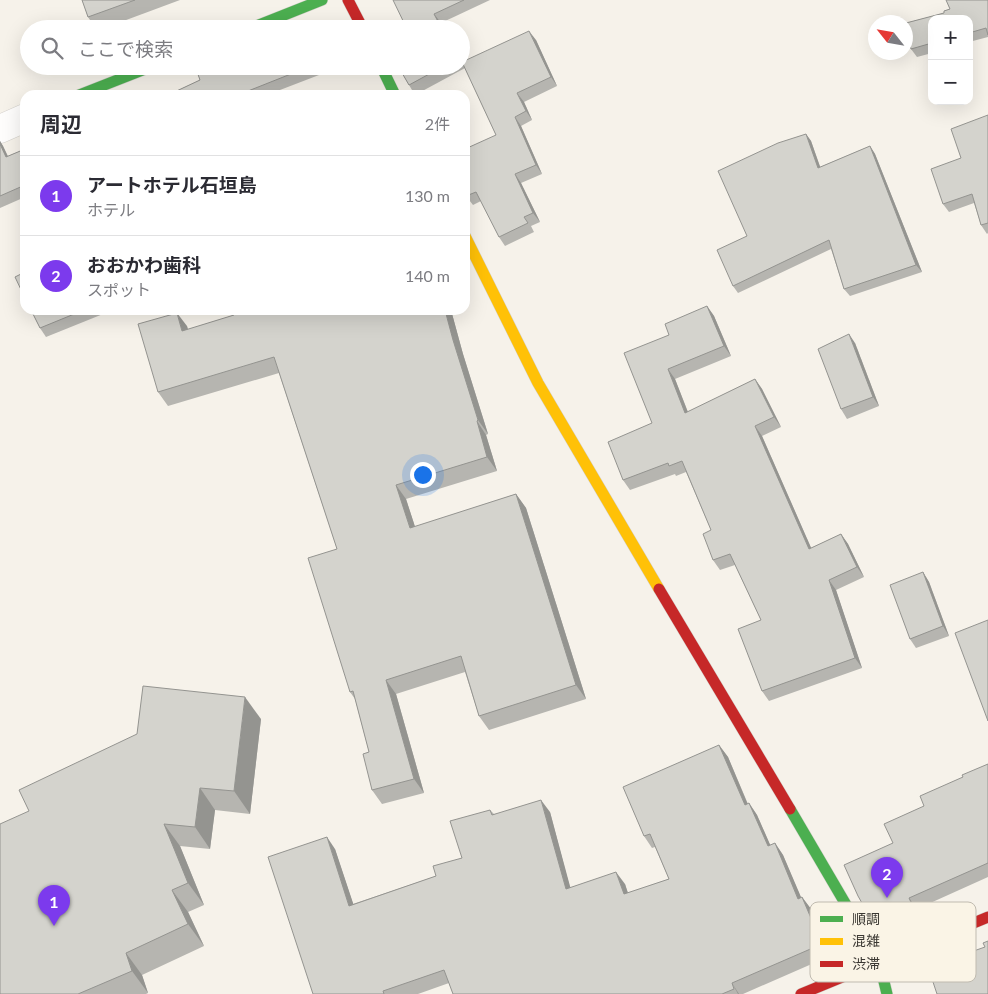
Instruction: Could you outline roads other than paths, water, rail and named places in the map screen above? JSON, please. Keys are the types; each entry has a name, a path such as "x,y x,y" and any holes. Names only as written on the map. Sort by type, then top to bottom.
{"street":[{"path":"272,20 322,0"},
{"path":"348,0 358,20"},
{"path":"92,90 130,75"},
{"path":"385,75 393,90"},
{"path":"0,129 20,120"},
{"path":"470,246 538,383 844,902"},
{"path":"976,922 988,917"},
{"path":"801,994 829,982"}],"place":[{"name":"おおかわ歯科","path":"887,898"},
{"name":"アートホテル石垣島","path":"54,926"}]}
